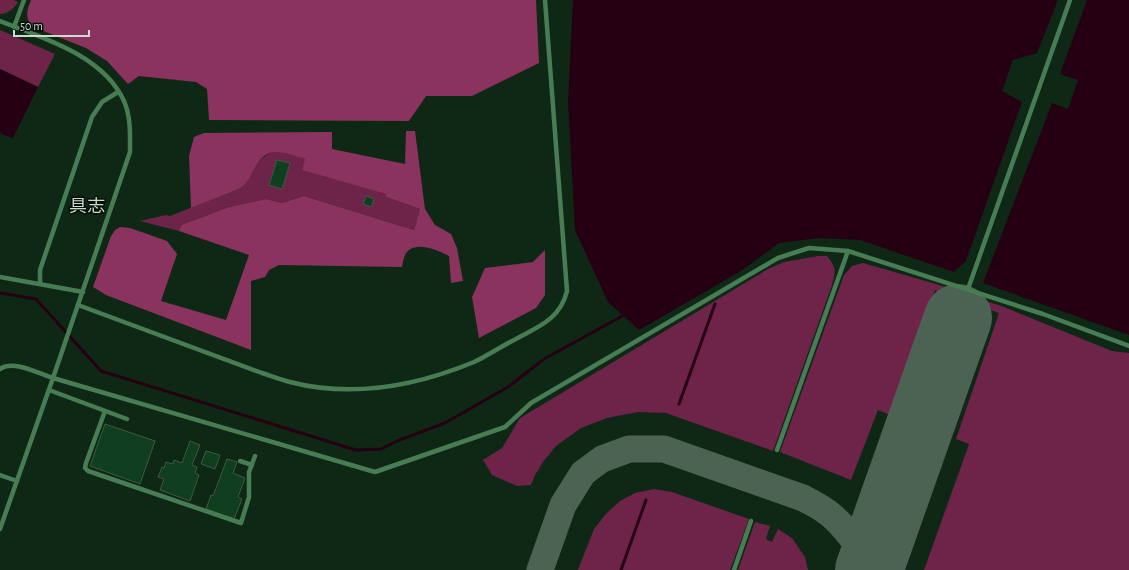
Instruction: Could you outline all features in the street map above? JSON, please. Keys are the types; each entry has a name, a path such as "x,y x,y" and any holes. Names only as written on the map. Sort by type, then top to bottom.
{"lane":[{"path":"14,27 24,0"},
{"path":"78,305 291,383 324,388 356,390 389,387 435,377 475,361 547,322 557,312 564,301 566,291 545,0"},
{"path":"968,289 1070,0"},
{"path":"0,21 76,52 100,68 124,101 130,125 130,152 83,292 0,529"},
{"path":"40,283 40,270 92,117 102,102 118,92"},
{"path":"0,369 14,365 53,378 375,472 505,427 531,403 778,258 810,248 848,251 1043,314 1129,346"},
{"path":"777,450 848,251"},
{"path":"0,277 40,283 83,292"},
{"path":"49,390 127,419"},
{"path":"105,411 86,463 85,468 88,472 241,523 249,497 249,472 255,456"},
{"path":"240,461 252,465"},
{"path":"0,475 17,481"},
{"path":"734,570 751,521"}],"shaded area":[{"path":"0,0 14,0 18,2 6,13 0,14"},
{"path":"31,0 536,0 539,63 472,96 426,96 409,121 209,120 207,89 196,82 139,76 128,84 107,61 86,48 31,26 27,13"},
{"path":"573,0 1058,0 1037,53 1013,60 1002,91 1022,102 966,261 954,272 860,240 819,238 779,243 741,271 639,330 608,302 575,230 568,101"},
{"path":"1087,0 1129,0 1129,335 983,283 1052,103 1068,109 1078,80 1060,74"},
{"path":"0,30 55,54 38,87 0,69"},
{"path":"0,69 38,87 13,138 1,134 0,131"},
{"path":"406,131 415,131 425,209 435,225 451,234 457,248 463,281 451,283 449,256 424,247 409,250 403,260 402,267 279,265 269,270 265,277 251,281 251,350 106,295 93,287 111,236 115,230 120,227 130,228 167,241 177,254 161,301 226,320 249,255 179,231 181,225 229,207 266,199 282,203 304,196 414,230 420,209 386,197 386,194 302,170 305,159 290,154 276,152 264,156 259,161 248,180 239,189 191,208 189,156 194,137 204,133 332,132 332,149 405,164"},
{"path":"273,151 306,159 303,170 387,194 386,197 420,209 414,230 304,196 282,203 266,199 229,207 181,225 179,231 140,221 166,215 170,216 239,189 244,185 258,161"},
{"path":"545,250 545,295 536,308 479,338 472,297 485,268 533,262"},
{"path":"818,256 827,256 834,268 834,279 773,451 666,413 638,412 607,418 581,428 556,446 543,462 531,485 517,486 492,475 483,460 502,448 520,418 768,269 784,262"},
{"path":"863,263 936,284 1004,307 1112,351 1129,353 1129,570 924,570 969,444 956,439 999,313 935,290 890,415 878,410 851,480 780,452 844,275 852,266"},
{"path":"654,489 672,492 749,519 730,570 578,570 594,529 606,514 620,501 635,493"},
{"path":"755,522 770,526 766,539 772,542 778,529 792,538 805,557 808,570 738,570"}],"building":[{"path":"277,160 290,163 282,189 269,185"},
{"path":"366,196 374,199 371,207 363,204"},
{"path":"105,424 155,441 140,484 90,466"},
{"path":"190,441 200,445 192,465 197,467 195,473 199,475 190,501 160,490 164,479 158,477 166,462 173,464 174,460 182,463"},
{"path":"206,451 220,455 215,469 201,464"},
{"path":"227,459 237,462 233,473 245,478 238,497 242,499 234,519 206,509 211,495 213,496"}],"waterway":[{"path":"0,293 36,299 101,371 356,450 381,449 397,441 445,423 508,387 544,359 626,314"},
{"path":"679,404 715,304"},
{"path":"621,570 646,500"}],"taxiway":[{"path":"540,570 563,505 583,473 602,459 629,449 664,449 803,498 822,508 838,521 871,564"}],"runway":[{"path":"869,570 958,318"}],"district":[{"name":"具志","path":"87,206"}]}
